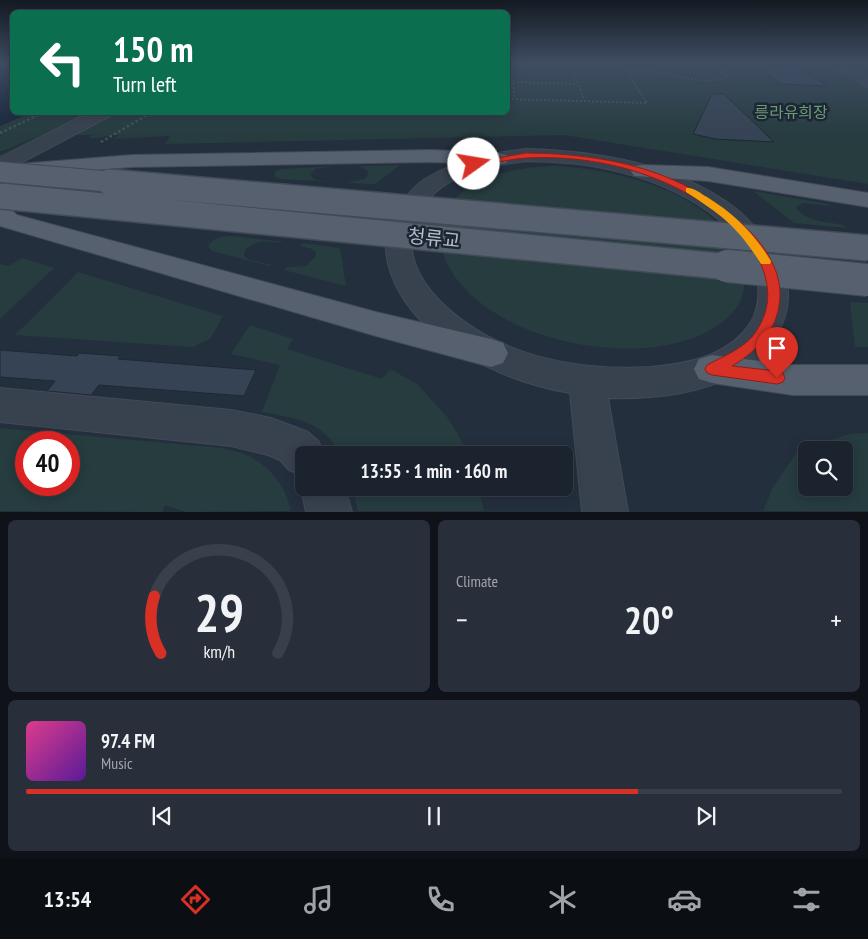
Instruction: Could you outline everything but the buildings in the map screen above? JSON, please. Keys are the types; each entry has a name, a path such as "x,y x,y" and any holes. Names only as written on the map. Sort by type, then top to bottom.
{"main road":[{"path":"0,172 132,160 431,156 499,158"},
{"path":"642,170 708,174 868,200"},
{"name":"청류교","path":"0,172 868,248"},
{"name":"청류교","path":"0,196 868,280"},
{"path":"0,213 8,220 366,321 491,353"},
{"path":"712,369 794,380 868,380"}],"street":[{"path":"0,166 98,115"},
{"path":"526,155 568,156 612,162 642,170 682,187 720,209 750,237 762,253 770,270 774,288 774,306 768,324 756,341 738,355 712,369 681,378 645,383 588,381 546,373 491,353 454,330 426,306 416,294 402,269 398,235 404,215 424,190 457,170 499,158 526,155"},
{"path":"588,381 605,512"},
{"path":"0,405 231,428 271,436 295,447"},
{"path":"326,496 329,512"}],"path":[{"path":"514,87 515,99"},
{"path":"578,87 584,101"},
{"path":"510,99 647,103 636,87"},
{"path":"0,133 38,115"},
{"path":"95,146 147,115"}],"green space":[{"name":"릉라유희장","path":"510,87 868,87 868,184 564,135 165,144 170,136 114,139 119,135 88,138 92,135 49,135 0,159 0,155 39,136 0,152 0,137 2,136 0,135 0,126 25,115 510,115"},
{"path":"400,165 375,184 347,183 364,179 368,176 367,170 358,166"},
{"path":"336,166 315,169 310,175 315,180 331,182 275,177 275,172 281,169"},
{"path":"552,166 606,172 665,190 692,203 715,221 733,242 743,267 744,279 744,290 738,306 725,320 694,338 646,348 623,349 577,344 553,338 531,331 489,309 471,295 457,279 447,263 441,247 440,230 444,215 453,201 467,189 487,178 519,169"},
{"path":"753,191 828,204 830,206 804,203 796,207 805,216 844,225 847,228 794,223"},
{"path":"232,236 286,242 260,242 245,250 244,255 247,259 272,265 270,266 212,251 208,246 218,238"},
{"path":"302,243 340,248 346,286 284,270 286,267 306,266 315,257 316,252 300,246"},
{"path":"22,258 54,268 0,319 0,264 8,266"},
{"path":"78,272 223,316 210,339 193,347 15,335"},
{"path":"850,302 868,303 868,347 855,347"},
{"path":"250,325 293,339 287,349 382,379 390,369 417,384 448,418 465,446 335,446 326,435 307,423 286,416 262,412 280,365 231,354"},
{"path":"0,428 33,431 15,431 15,496 80,496 80,435 222,448 248,455 272,473 286,495 291,511 186,512 165,505 162,512 0,511"},
{"path":"868,433 868,511 763,511 773,487 798,452 798,496 853,496 853,441 829,441 849,434"},
{"path":"354,496 481,496 484,511 358,511"}],"water":[{"path":"0,87 10,87 10,115 25,115 0,126"}],"slow traffic":[{"path":"689,190 720,209 736,222 750,237 766,261"}],"route":[{"path":"474,164 499,158 526,155 568,156 612,162 642,170 662,178 702,197 720,209 736,222 762,253 770,270 774,288 774,306 768,324 756,341 738,355 712,369 777,378"}]}
